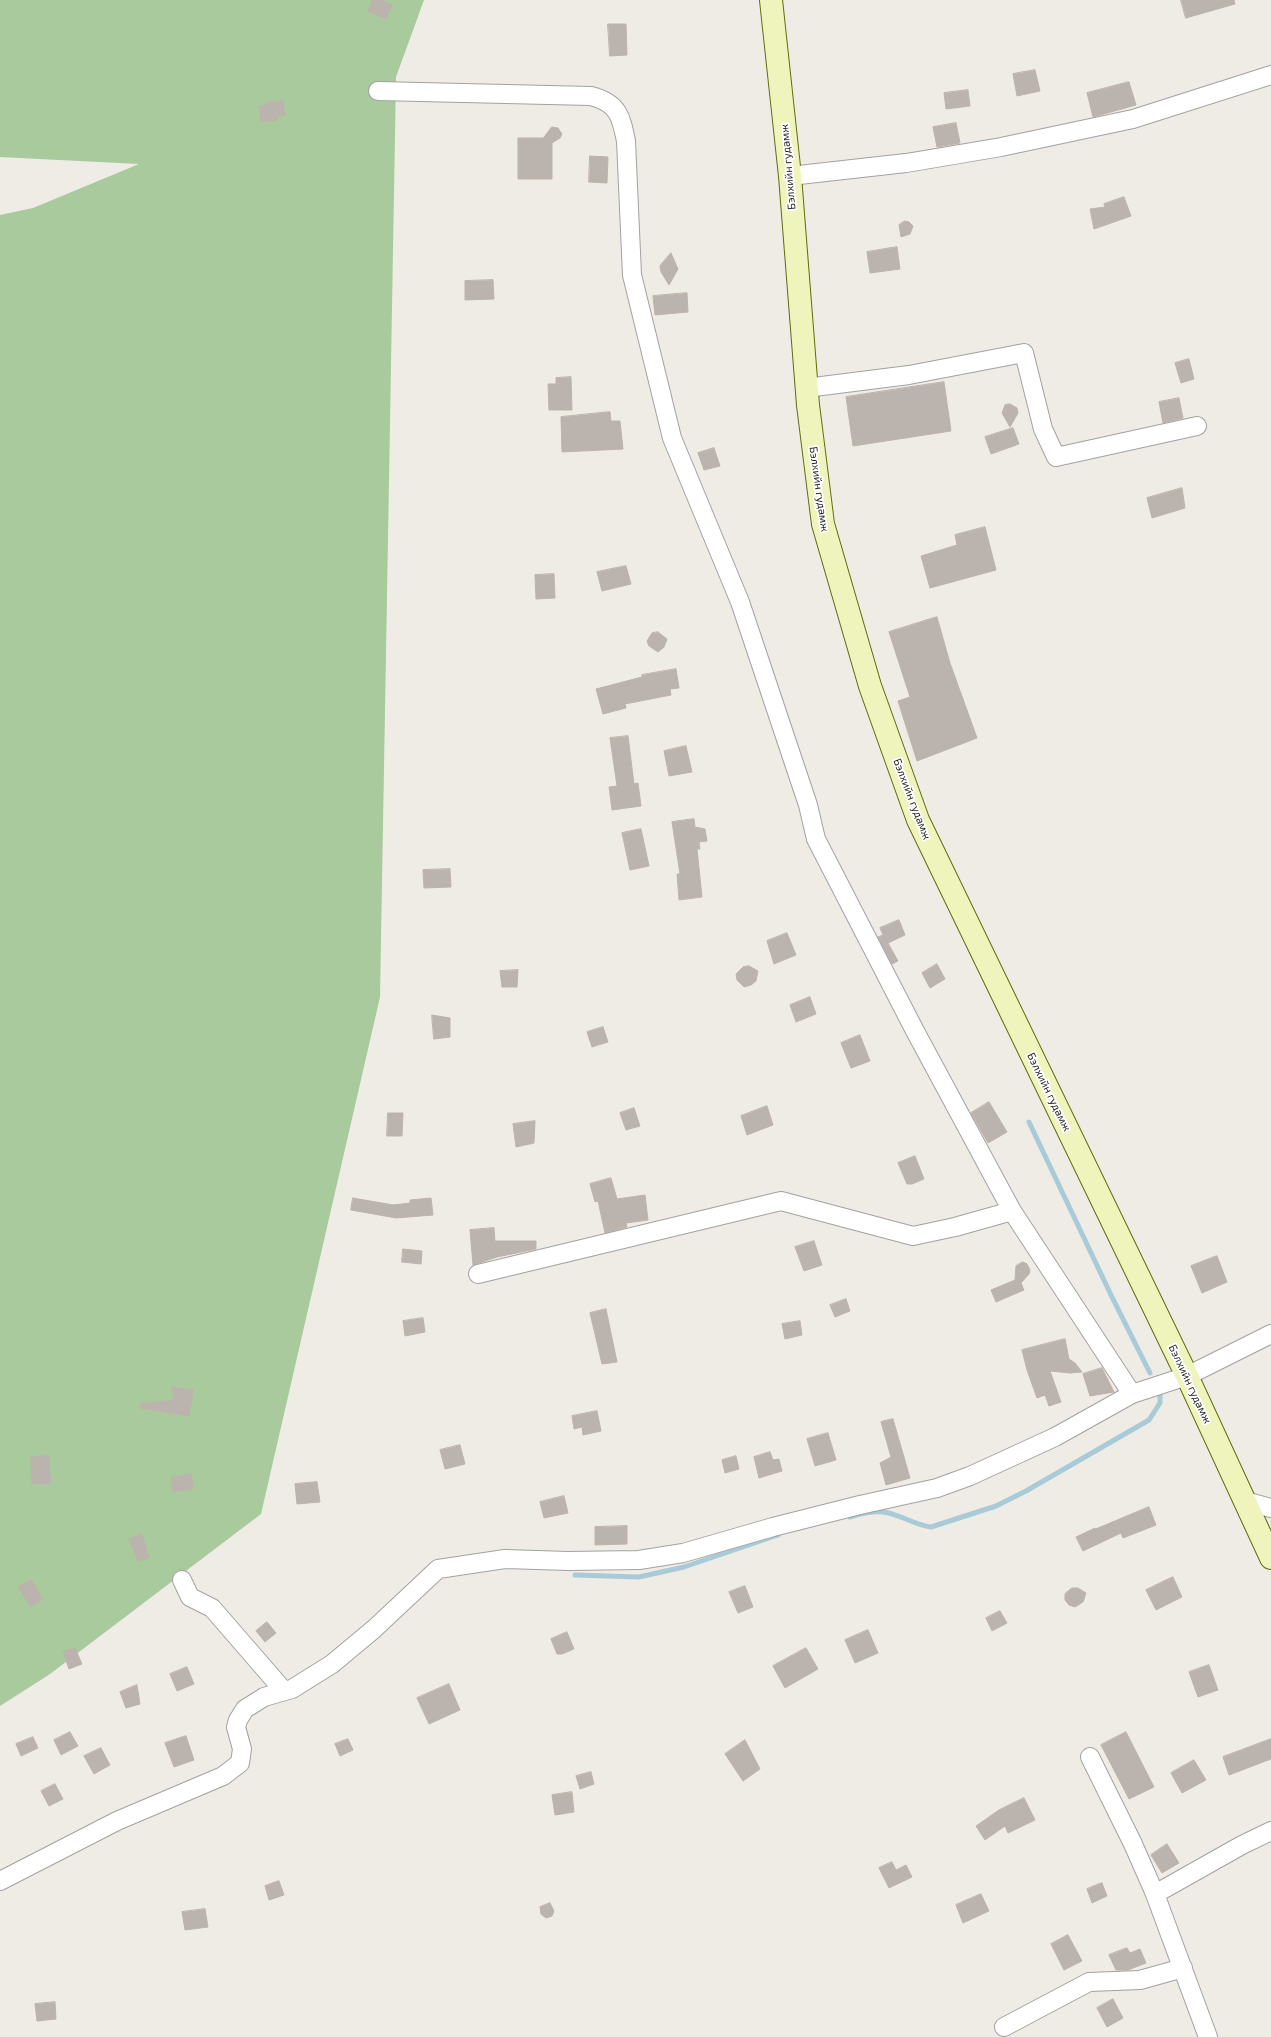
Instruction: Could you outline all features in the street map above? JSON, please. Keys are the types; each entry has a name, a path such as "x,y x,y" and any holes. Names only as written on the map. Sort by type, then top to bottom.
{"main road":[{"name":"Бэлхийн гудамж","path":"771,0 790,176 806,388 823,524 870,686 918,820 1187,1376 1271,1558"}],"street":[{"path":"790,176 906,163 1001,147 1133,119 1271,75"},
{"path":"378,91 591,96 605,100 614,107 622,119 626,141 632,275 672,438 740,602 821,851 1012,1211 1132,1394"},
{"path":"806,388 909,375 1024,353 1043,428 1056,457 1197,426"},
{"path":"478,1274 781,1202 913,1236 955,1227 1012,1211"},
{"path":"0,1881 117,1821 223,1776 240,1763 242,1749 236,1727 238,1720 245,1710 264,1697 292,1689 332,1664 374,1629 438,1569 505,1559 568,1561 639,1560 683,1553 780,1525 937,1488 970,1476 1056,1437 1132,1394 1187,1376 1271,1334"},
{"path":"1245,1501 1271,1508"},
{"path":"182,1580 190,1597 212,1608 284,1691"},
{"path":"1090,1757 1133,1844 1155,1894 1208,2037"},
{"path":"1155,1894 1242,1845 1271,1831"},
{"path":"1004,2027 1089,1982 1140,1980 1183,1968"}],"green space":[{"path":"0,0 424,0 396,77 380,997 261,1514 50,1674 0,1706 0,215 33,208 139,164 0,157"}],"building":[{"path":"373,0 381,0 392,5 386,19 368,11"},
{"path":"1181,0 1234,0 1235,4 1186,18"},
{"path":"608,24 626,24 627,55 610,56"},
{"path":"1035,70 1040,91 1017,96 1013,74"},
{"path":"1129,82 1136,105 1093,117 1087,93"},
{"path":"968,90 970,106 946,109 944,93"},
{"path":"283,101 285,116 277,116 278,120 261,122 259,106 266,105 266,103"},
{"path":"956,123 960,143 937,147 933,127"},
{"path":"552,127 558,128 562,134 560,138 552,143 552,179 518,179 518,138 543,138"},
{"path":"590,156 608,157 607,183 589,182"},
{"path":"1124,197 1131,216 1094,229 1090,209 1105,207 1104,204"},
{"path":"905,221 909,222 913,226 910,234 901,237 899,225"},
{"path":"897,247 900,269 870,273 867,252"},
{"path":"671,253 678,269 669,285 661,272 660,266"},
{"path":"493,280 494,299 465,300 465,281"},
{"path":"687,293 688,312 655,315 653,296"},
{"path":"1189,359 1194,379 1181,383 1175,363"},
{"path":"571,377 572,410 549,410 548,384 556,384 556,378"},
{"path":"944,382 951,431 853,446 846,397"},
{"path":"1179,398 1183,418 1163,423 1159,402"},
{"path":"1010,404 1017,408 1018,413 1010,427 1002,413 1005,405"},
{"path":"610,412 611,421 620,421 623,449 562,452 561,417"},
{"path":"1013,428 1019,444 991,454 985,437"},
{"path":"714,448 720,466 704,470 698,453"},
{"path":"1182,488 1185,508 1152,518 1147,498"},
{"path":"985,527 996,570 930,588 921,556 957,545 955,535"},
{"path":"626,566 631,584 602,591 597,572"},
{"path":"554,574 555,598 536,599 535,575"},
{"path":"937,617 950,663 977,738 917,761 898,701 910,697 889,632"},
{"path":"658,632 667,639 664,647 658,652 649,646 647,641 652,633"},
{"path":"676,669 679,688 670,689 671,695 625,704 626,708 603,714 596,689 642,677 642,675"},
{"path":"628,736 634,784 638,783 641,806 612,810 609,787 617,786 610,738"},
{"path":"686,746 692,772 669,776 664,751"},
{"path":"694,819 695,827 705,829 707,841 699,842 700,849 697,849 702,897 679,900 677,874 680,874 672,822"},
{"path":"641,829 649,866 630,870 622,833"},
{"path":"450,869 451,887 424,888 423,870"},
{"path":"899,920 905,935 888,943 898,961 892,964 878,937 883,935 880,928"},
{"path":"787,933 796,955 774,964 767,941"},
{"path":"937,964 945,979 930,988 922,973"},
{"path":"749,966 758,971 756,981 751,985 744,987 737,980 736,974 743,967"},
{"path":"518,970 517,987 502,987 500,971"},
{"path":"810,997 816,1014 796,1022 790,1005"},
{"path":"432,1015 450,1018 450,1037 434,1039"},
{"path":"603,1027 608,1042 592,1047 587,1032"},
{"path":"860,1035 870,1061 851,1068 841,1043"},
{"path":"989,1102 1007,1132 988,1143 971,1113"},
{"path":"767,1106 773,1125 747,1135 741,1116"},
{"path":"634,1108 640,1126 626,1130 620,1113"},
{"path":"388,1113 403,1113 402,1136 387,1136"},
{"path":"535,1121 534,1143 516,1147 513,1124"},
{"path":"915,1156 924,1179 912,1184 907,1184 898,1163"},
{"path":"611,1178 617,1199 645,1195 648,1220 626,1223 627,1227 605,1233 598,1201 595,1202 590,1184"},
{"path":"353,1198 393,1205 410,1203 410,1200 431,1198 433,1215 396,1218 351,1210"},
{"path":"494,1228 495,1241 536,1241 536,1249 497,1257 473,1265 470,1230"},
{"path":"814,1241 822,1265 804,1271 795,1247"},
{"path":"403,1249 422,1251 421,1264 402,1262"},
{"path":"1217,1256 1227,1282 1202,1293 1191,1266"},
{"path":"1023,1262 1027,1264 1030,1270 1029,1274 1021,1283 1024,1290 996,1302 991,1290 1015,1280 1016,1266"},
{"path":"846,1299 850,1311 835,1317 830,1305"},
{"path":"606,1309 617,1362 602,1364 590,1313"},
{"path":"423,1318 425,1332 405,1336 403,1321"},
{"path":"800,1321 802,1335 785,1339 782,1324"},
{"path":"1065,1339 1069,1359 1075,1363 1082,1372 1070,1373 1050,1371 1061,1402 1049,1406 1045,1395 1037,1398 1022,1350"},
{"path":"1102,1368 1114,1392 1090,1396 1083,1374"},
{"path":"172,1387 193,1390 189,1416 140,1408 140,1404 174,1400"},
{"path":"597,1411 601,1431 583,1435 582,1427 574,1429 572,1416"},
{"path":"893,1419 910,1478 886,1485 880,1463 891,1457 881,1422"},
{"path":"828,1433 836,1460 815,1466 807,1439"},
{"path":"460,1445 465,1464 445,1469 440,1450"},
{"path":"770,1452 773,1460 779,1459 782,1471 759,1478 754,1457"},
{"path":"48,1456 51,1484 32,1484 31,1457"},
{"path":"736,1456 739,1469 725,1473 722,1460"},
{"path":"191,1474 193,1489 173,1492 171,1478"},
{"path":"317,1482 320,1502 297,1504 295,1484"},
{"path":"564,1496 568,1513 544,1518 540,1502"},
{"path":"1149,1507 1156,1525 1123,1538 1121,1533 1083,1551 1076,1537"},
{"path":"627,1526 627,1544 595,1545 595,1527"},
{"path":"142,1534 149,1558 138,1561 129,1539"},
{"path":"1173,1577 1182,1597 1156,1610 1146,1590"},
{"path":"31,1580 43,1599 31,1607 18,1587"},
{"path":"745,1586 753,1607 738,1613 729,1592"},
{"path":"1072,1588 1078,1588 1086,1593 1083,1602 1075,1607 1069,1605 1065,1600 1065,1594"},
{"path":"1000,1611 1007,1623 992,1631 986,1618"},
{"path":"267,1622 276,1633 265,1642 256,1631"},
{"path":"868,1630 878,1653 855,1663 845,1640"},
{"path":"567,1632 574,1649 562,1654 557,1654 551,1639"},
{"path":"75,1648 82,1664 69,1669 63,1652"},
{"path":"806,1648 818,1669 785,1688 773,1666"},
{"path":"1209,1665 1218,1690 1198,1697 1189,1672"},
{"path":"187,1667 194,1684 177,1691 170,1674"},
{"path":"449,1684 460,1710 429,1724 417,1698"},
{"path":"137,1685 140,1704 126,1708 120,1692"},
{"path":"70,1732 78,1746 61,1755 54,1740"},
{"path":"1126,1732 1154,1787 1129,1799 1101,1745"},
{"path":"186,1736 194,1760 174,1767 165,1743"},
{"path":"33,1737 38,1748 21,1756 16,1744"},
{"path":"348,1739 353,1750 340,1756 335,1744"},
{"path":"1271,1739 1271,1759 1229,1775 1223,1757"},
{"path":"745,1740 760,1769 743,1781 725,1754"},
{"path":"101,1748 110,1765 94,1774 84,1756"},
{"path":"1194,1760 1206,1780 1182,1793 1171,1773"},
{"path":"591,1772 594,1784 580,1789 576,1776"},
{"path":"55,1784 63,1799 49,1806 41,1791"},
{"path":"572,1792 574,1812 555,1815 552,1795"},
{"path":"1024,1798 1035,1820 1008,1833 1005,1826 985,1840 976,1826 999,1810"},
{"path":"1167,1844 1179,1863 1162,1873 1151,1855"},
{"path":"892,1862 896,1870 906,1865 912,1877 889,1888 879,1868"},
{"path":"279,1881 284,1895 269,1900 265,1886"},
{"path":"1102,1883 1107,1896 1092,1903 1087,1889"},
{"path":"981,1894 989,1911 963,1923 956,1905"},
{"path":"550,1903 554,1911 552,1916 546,1918 541,1914 540,1907"},
{"path":"205,1909 208,1927 185,1930 182,1912"},
{"path":"1068,1935 1082,1961 1064,1970 1051,1944"},
{"path":"1127,1948 1130,1953 1140,1949 1146,1963 1128,1970 1116,1970 1109,1955"},
{"path":"1113,1999 1123,2018 1107,2027 1097,2008"},
{"path":"55,2002 56,2019 37,2021 35,2004"}],"waterway":[{"path":"1029,1122 1111,1295 1150,1373"},
{"path":"850,1517 870,1512 883,1512 931,1527 996,1506 1026,1491 1149,1420 1160,1403 1160,1393"},
{"path":"575,1575 639,1577 684,1567 778,1535"}]}
